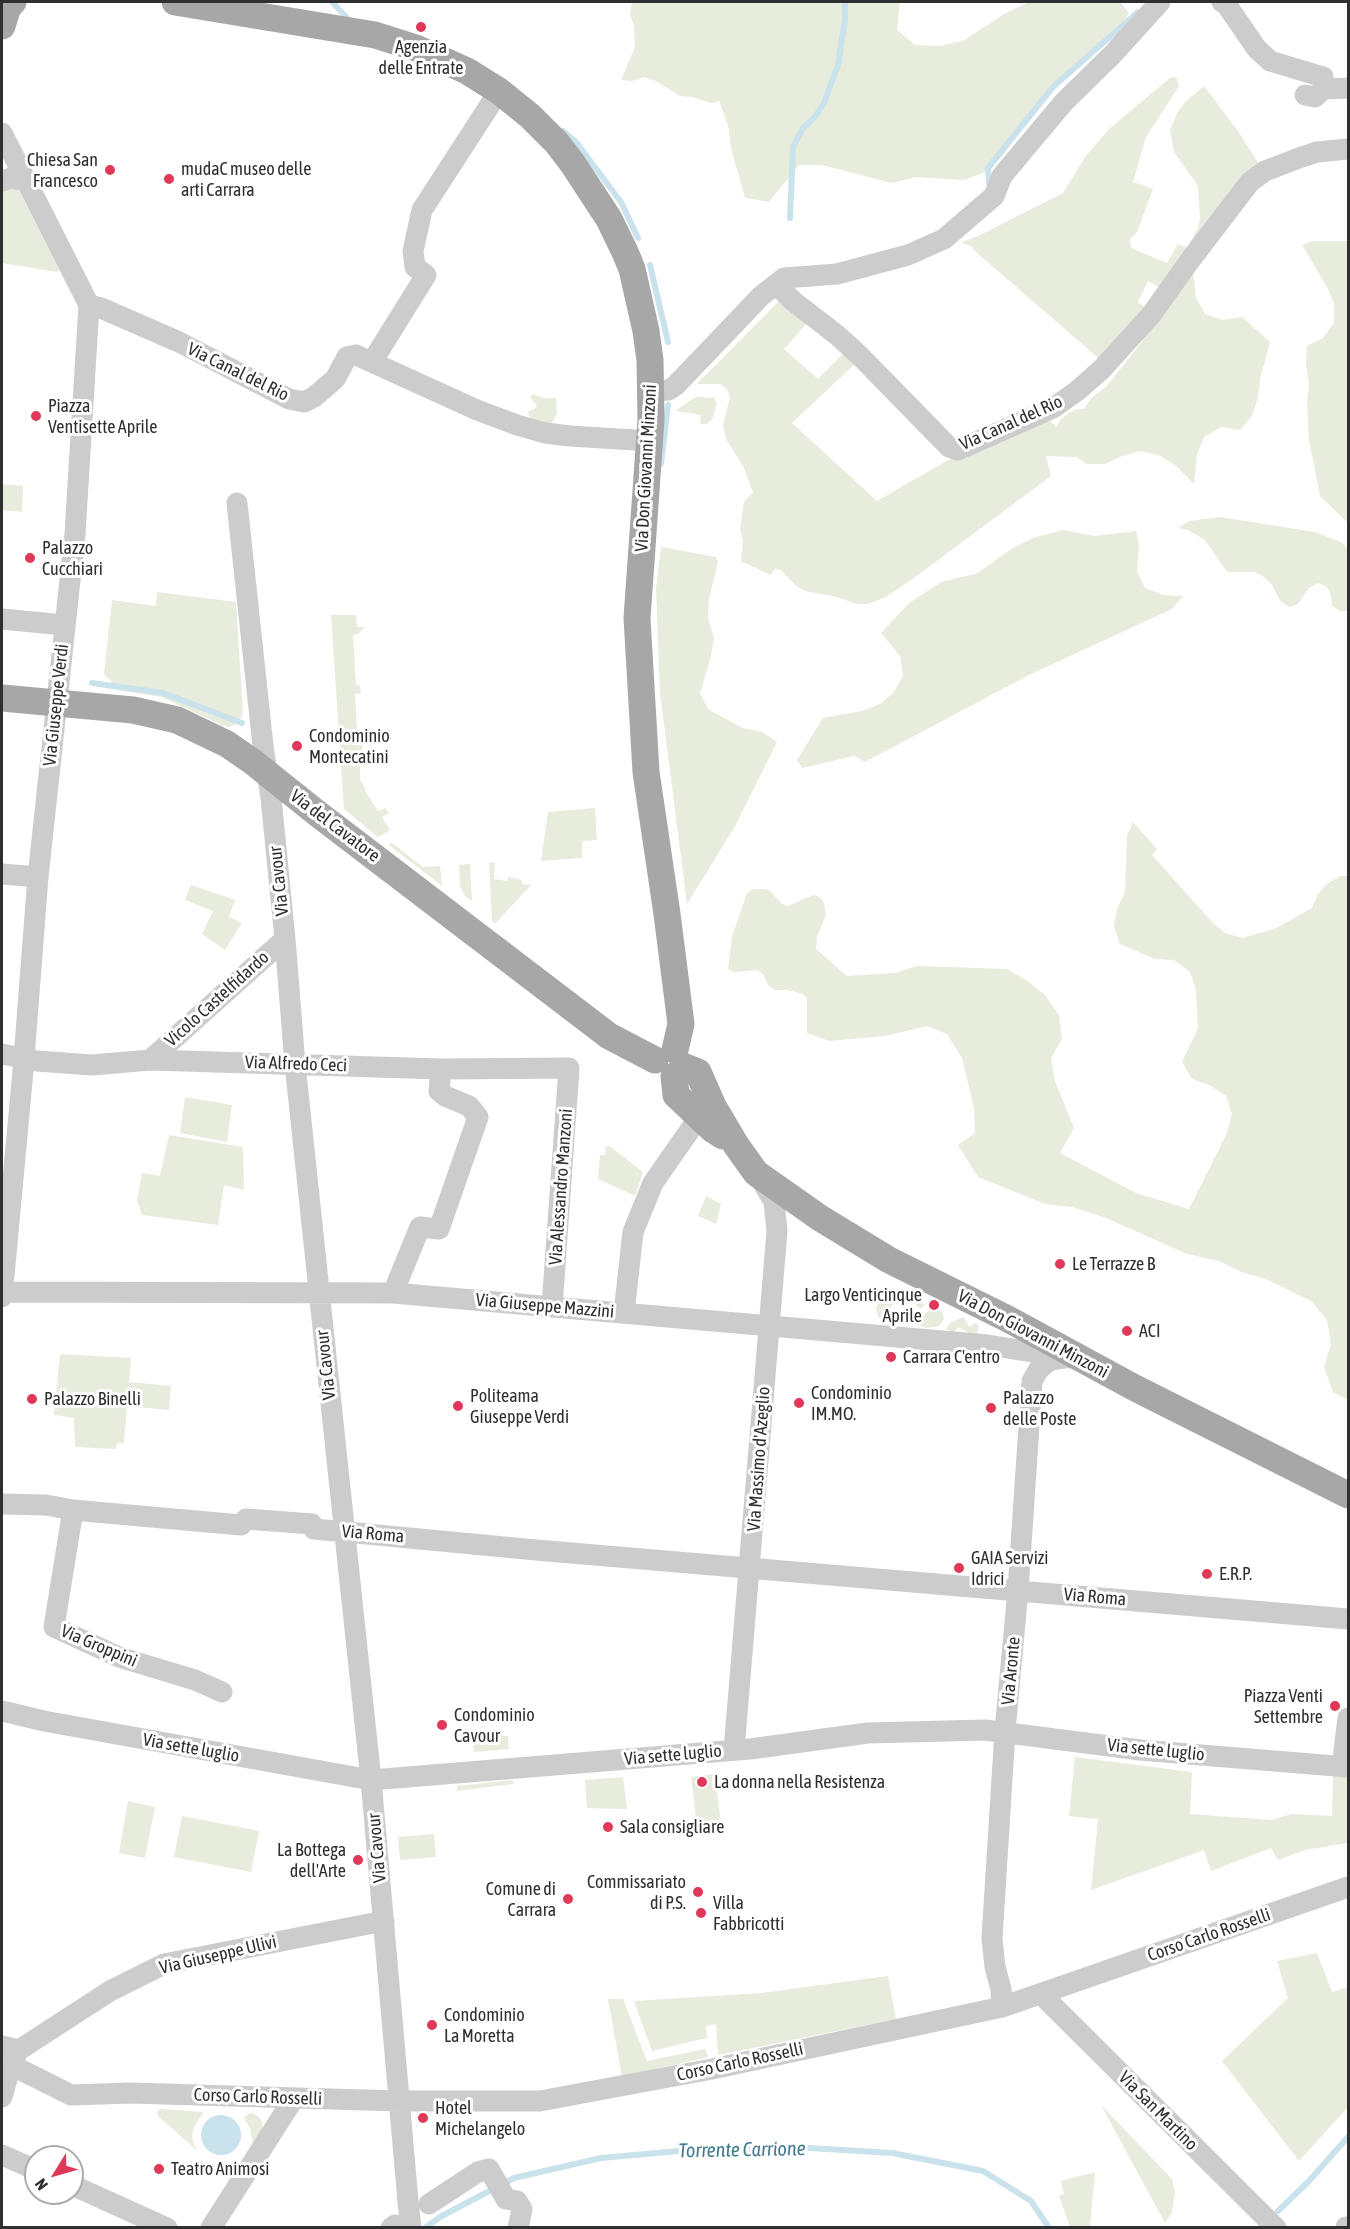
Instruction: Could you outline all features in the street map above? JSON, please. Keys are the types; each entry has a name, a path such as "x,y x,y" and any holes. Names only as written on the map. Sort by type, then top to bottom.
{"main road":[{"path":"2,25 4,2"},
{"path":"2,25 8,7 13,2"},
{"name":"Via Don Giovanni Minzoni","path":"175,2 375,35 416,48 467,71 499,91 530,116 557,143 609,219 632,268 646,331 664,388 650,441 637,618 646,772 668,914 681,1024 670,1061 676,1095 712,1129 736,1145"},
{"name":"Via del Cavatore","path":"2,698 133,710 177,720 226,744 609,1036 629,1047 670,1061"},
{"name":"Via Don Giovanni Minzoni","path":"670,1061 698,1072 713,1106 756,1173 820,1218 889,1260 1008,1318 1076,1360 1348,1495"}],"street":[{"path":"664,388 760,296 784,278 837,274 908,255 944,239 994,196 1002,176 1064,102 1113,54 1160,2"},
{"path":"1222,2 1226,4 1257,49 1270,61 1323,77 1314,92 1348,88"},
{"path":"372,362 426,275 415,267 413,251 423,210 499,91"},
{"path":"2,133 89,305"},
{"name":"Via Canal del Rio","path":"776,284 793,301 860,356 949,447 958,450 1053,408 1102,369 1151,315 1250,182 1265,171 1299,158 1317,152 1348,149"},
{"path":"2,181 11,178 26,181"},
{"name":"Via Canal del Rio","path":"89,305 153,330 289,399 304,402 335,379 347,357 356,355 477,410 526,428 570,436 650,441"},
{"name":"Via Giuseppe Verdi","path":"2,1298 7,1182 24,1058 38,877 75,534 89,305"},
{"name":"Via Cavour","path":"237,503 268,774 295,1064 371,1780 408,2201 399,2227"},
{"path":"2,619 64,625"},
{"path":"2,873 38,877"},
{"name":"Vicolo Castelfidardo","path":"150,1060 285,939"},
{"name":"Via Alfredo Ceci","path":"2,1054 36,1061 92,1065 150,1060 441,1069 569,1068"},
{"name":"Via Alessandro Manzoni","path":"552,1306 569,1068"},
{"path":"393,1293 420,1227 440,1229 478,1117 469,1106 439,1091 441,1069"},
{"path":"624,1313 633,1233 653,1183 699,1117"},
{"name":"Via Massimo d'Azeglio","path":"734,1750 760,1569 768,1326 777,1231 775,1208 770,1193 756,1173"},
{"name":"Via Giuseppe Mazzini","path":"2,1292 393,1293 988,1345 1076,1360"},
{"name":"Via Aronte","path":"1002,2007 992,1938 1005,1731 1018,1590 1032,1382 1039,1369 1050,1360 1076,1360"},
{"name":"Via Roma","path":"2,1504 46,1505 74,1510 241,1525 246,1519 312,1524 314,1529 532,1558 602,1555 696,1565 1348,1619"},
{"name":"Via Groppini","path":"74,1510 54,1627 119,1657 195,1680 222,1692"},
{"name":"Via sette luglio","path":"2,1711 55,1723 371,1780 734,1750 868,1733 985,1730 1140,1750 1345,1767"},
{"path":"1345,1767 1348,1718"},
{"name":"Corso Carlo Rosselli","path":"10,2054 71,2095 398,2101 540,2101 712,2069 1002,2007 1348,1887"},
{"name":"Via Giuseppe Ulivi","path":"10,2054 110,1991 164,1964 384,1921"},
{"name":"Via San Martino","path":"1041,1994 1276,2228"},
{"path":"2,2097 10,2054"},
{"path":"211,2228 294,2098"},
{"path":"2,2155 24,2165"},
{"path":"429,2204 484,2171 506,2199 517,2201 522,2209 518,2228"},
{"path":"84,2190 167,2228"}],"shaded area":[{"path":"632,2 900,2 897,30 915,45 940,46 963,41 1004,14 1029,2 1120,2 1129,13 1117,33 1045,96 1003,155 985,172 964,180 916,177 892,183 822,165 799,165 769,202 745,198 731,148 728,125 719,101 711,103 680,96 656,81 644,77 632,81 621,80 635,47 634,26 630,15"},
{"path":"1176,77 1179,86 1146,137 1133,182 1153,189 1137,232 1130,239 1131,248 1167,263 1178,244 1187,248 1198,228 1200,218 1198,186 1174,152 1170,130 1177,113 1186,101 1204,86 1238,131 1262,169 1161,288 1148,281 1138,302 1149,310 1104,363 972,247 961,242 976,237 1063,193 1085,157 1109,129 1170,78"},
{"path":"17,187 59,269 57,272 2,263 2,190"},
{"path":"1313,241 1348,241 1348,523 1320,496 1309,440 1307,346 1323,338 1334,323 1334,304 1327,287 1302,245"},
{"path":"1193,272 1196,297 1205,314 1223,320 1242,317 1270,342 1252,416 1240,430 1221,427 1204,437 1197,455 1194,484 1176,466 1161,456 1141,451 1105,464 1086,464 1077,457 1046,456 1051,476 914,578 886,597 868,604 857,604 837,597 805,591 796,586 781,570 775,569 770,575 741,561 743,541 740,529 744,502 753,492 743,466 726,439 723,425 730,397 727,389 720,384 697,384 782,298 809,321 784,349 818,379 847,350 858,361 792,423 877,501 950,459 976,450 1047,417 1056,427 1069,413 1077,409 1084,409 1091,398 1107,386"},
{"path":"533,394 544,398 556,398 557,414 551,425 528,422 530,418 528,411 537,406 530,397"},
{"path":"697,397 714,398 717,404 712,419 707,424 700,424 701,415 676,411"},
{"path":"2,484 23,486 22,512 2,510"},
{"path":"1220,517 1315,532 1341,542 1348,549 1348,611 1340,611 1332,606 1327,587 1318,583 1309,588 1298,604 1290,607 1281,602 1272,585 1264,577 1255,572 1227,572 1205,540 1188,530 1178,528 1189,521"},
{"path":"1062,530 1095,536 1136,531 1139,545 1137,571 1145,588 1163,595 1183,596 1172,609 1029,675 865,762 854,756 802,768 797,760 823,718 862,711 880,704 894,692 903,675 900,656 881,633 909,603 941,582 978,573 1011,549 1033,538"},
{"path":"661,547 716,557 718,562 709,599 708,618 714,638 700,694 709,710 743,728 762,732 777,742 734,828 687,904 660,693 656,588"},
{"path":"157,592 236,602 243,714 237,724 229,727 222,725 161,697 119,690 104,674 112,600 156,606"},
{"path":"331,615 356,615 357,627 365,627 358,634 353,635 356,685 360,685 361,693 355,694 358,745 362,745 362,751 358,752 358,766 360,767 360,780 378,811 385,808 389,813 382,817 390,830 378,837 344,809"},
{"path":"595,808 597,840 582,841 582,858 541,861 548,812"},
{"path":"1133,822 1157,849 1152,855 1212,922 1225,933 1242,938 1274,929 1312,908 1318,894 1327,884 1340,876 1348,876 1348,1400 1333,1392 1324,1367 1331,1344 1327,1320 1311,1301 1266,1279 1241,1272 1219,1261 1187,1254 1106,1218 1072,1207 1045,1204 978,1177 958,1145 975,1133 974,1108 962,1058 947,1034 927,1026 885,1036 829,1041 807,1033 807,999 803,994 788,990 775,990 757,970 734,972 728,969 732,937 747,893 753,889 763,889 769,890 782,904 788,906 813,895 820,897 824,903 826,915 817,936 816,949 847,976 895,973 917,966 1007,969 1045,995 1059,1015 1062,1039 1051,1058 1055,1081 1074,1128 1060,1153 1136,1193 1189,1209 1227,1133 1232,1114 1226,1096 1209,1085 1192,1079 1182,1062 1198,1028 1196,990 1190,972 1174,960 1155,959 1120,944 1114,927 1117,909 1125,892 1127,836"},
{"path":"392,843 423,867 440,866 442,886 389,845"},
{"path":"495,862 494,879 507,881 508,877 522,880 522,884 531,885 495,924 492,920 489,863"},
{"path":"470,864 472,901 464,895 460,885 459,865"},
{"path":"191,885 235,900 229,917 242,923 225,950 202,934 213,911 185,900"},
{"path":"185,1097 232,1105 227,1142 180,1133"},
{"path":"169,1135 243,1147 244,1190 224,1185 218,1225 142,1215 137,1200 142,1173 160,1176"},
{"path":"606,1146 611,1147 643,1172 635,1196 598,1179 600,1155 605,1155"},
{"path":"706,1196 721,1204 716,1224 698,1216"},
{"path":"892,1289 907,1294 913,1299 921,1300 924,1305 919,1308 912,1301 903,1298 894,1302 891,1313 897,1324 893,1326 881,1320 876,1308 880,1299"},
{"path":"932,1309 938,1309 943,1314 944,1319 939,1326 927,1328 912,1323 913,1320 923,1317"},
{"path":"964,1317 969,1327 976,1323 979,1327 978,1332 969,1333 958,1327 954,1333 946,1329 950,1323"},
{"path":"60,1354 131,1358 129,1382 171,1386 169,1410 127,1406 124,1443 117,1443 116,1449 75,1447 74,1418 54,1415"},
{"path":"473,1735 508,1736 509,1749 474,1752"},
{"path":"1075,1757 1192,1772 1190,1814 1271,1820 1292,1814 1332,1816 1333,1776 1348,1777 1348,1843 1305,1850 1278,1860 1271,1848 1211,1871 1204,1850 1091,1890 1098,1819 1069,1816"},
{"path":"715,1774 722,1833 698,1835 691,1777"},
{"path":"623,1777 627,1809 587,1808 585,1780"},
{"path":"513,1780 513,1784 457,1791 457,1786"},
{"path":"128,1801 155,1807 145,1858 119,1853"},
{"path":"182,1816 259,1831 251,1872 174,1857"},
{"path":"434,1834 436,1857 400,1860 398,1837"},
{"path":"1317,1953 1332,1992 1348,1987 1348,2107 1299,2161 1222,2061 1288,1998 1277,1961"},
{"path":"888,1976 896,2019 718,2055 716,2024 706,2026 707,2038 652,2051 634,2001 761,1993"},
{"path":"608,1999 623,1999 647,2061 705,2049 708,2057 622,2077"},
{"path":"1101,2105 1172,2179 1175,2192 1172,2212 1165,2223"},
{"path":"161,2109 204,2112 194,2127 192,2136 199,2152 158,2116 157,2112"},
{"path":"251,2113 262,2121 263,2128 253,2144 250,2129 244,2117"},
{"path":"1095,2172 1090,2227 1070,2227 1059,2196 1064,2194 1061,2181"}],"water":[{"path":"221,2115 235,2121 241,2135 235,2149 221,2155 207,2149 201,2135 207,2121"}],"waterway":[{"path":"332,2 350,21"},
{"path":"790,218 793,147 803,128 815,117 824,103 838,65 845,20 845,2"},
{"path":"989,183 988,168 1053,87 1138,12"},
{"path":"563,131 576,142 621,202 638,238"},
{"path":"650,265 668,342"},
{"path":"661,464 668,405"},
{"path":"92,683 163,693 242,723"},
{"name":"Torrente Carrione","path":"1278,2211 1309,2181 1348,2137"},
{"name":"Torrente Carrione","path":"425,2228 440,2217 514,2178 601,2158 701,2149 793,2147 892,2153 983,2171 1031,2201 1049,2228"}],"place":[{"name":"Agenzia delle Entrate","path":"421,27"},
{"name":"Chiesa San Francesco","path":"110,170"},
{"name":"mudaC museo delle arti Carrara","path":"169,179"},
{"name":"Piazza Ventisette Aprile","path":"36,416"},
{"name":"Palazzo Cucchiari","path":"30,558"},
{"name":"Condominio Montecatini","path":"297,746"},
{"name":"Le Terrazze B","path":"1060,1264"},
{"name":"Largo Venticinque Aprile","path":"934,1305"},
{"name":"ACI","path":"1127,1331"},
{"name":"Carrara C'entro","path":"891,1357"},
{"name":"Palazzo Binelli","path":"32,1399"},
{"name":"Condominio IM.MO.","path":"799,1403"},
{"name":"Politeama Giuseppe Verdi","path":"458,1406"},
{"name":"Palazzo delle Poste","path":"991,1408"},
{"name":"GAIA Servizi Idrici","path":"959,1568"},
{"name":"E.R.P.","path":"1207,1574"},
{"name":"Piazza Venti Settembre","path":"1335,1706"},
{"name":"Condominio Cavour","path":"442,1725"},
{"name":"La donna nella Resistenza","path":"702,1782"},
{"name":"Sala consigliare","path":"608,1827"},
{"name":"La Bottega dell'Arte","path":"358,1860"},
{"name":"Commissariato di P.S.","path":"698,1892"},
{"name":"Comune di Carrara","path":"568,1899"},
{"name":"Villa Fabbricotti","path":"701,1913"},
{"name":"Condominio La Moretta","path":"432,2025"},
{"name":"Hotel Michelangelo","path":"423,2118"},
{"name":"Teatro Animosi","path":"159,2169"}]}
